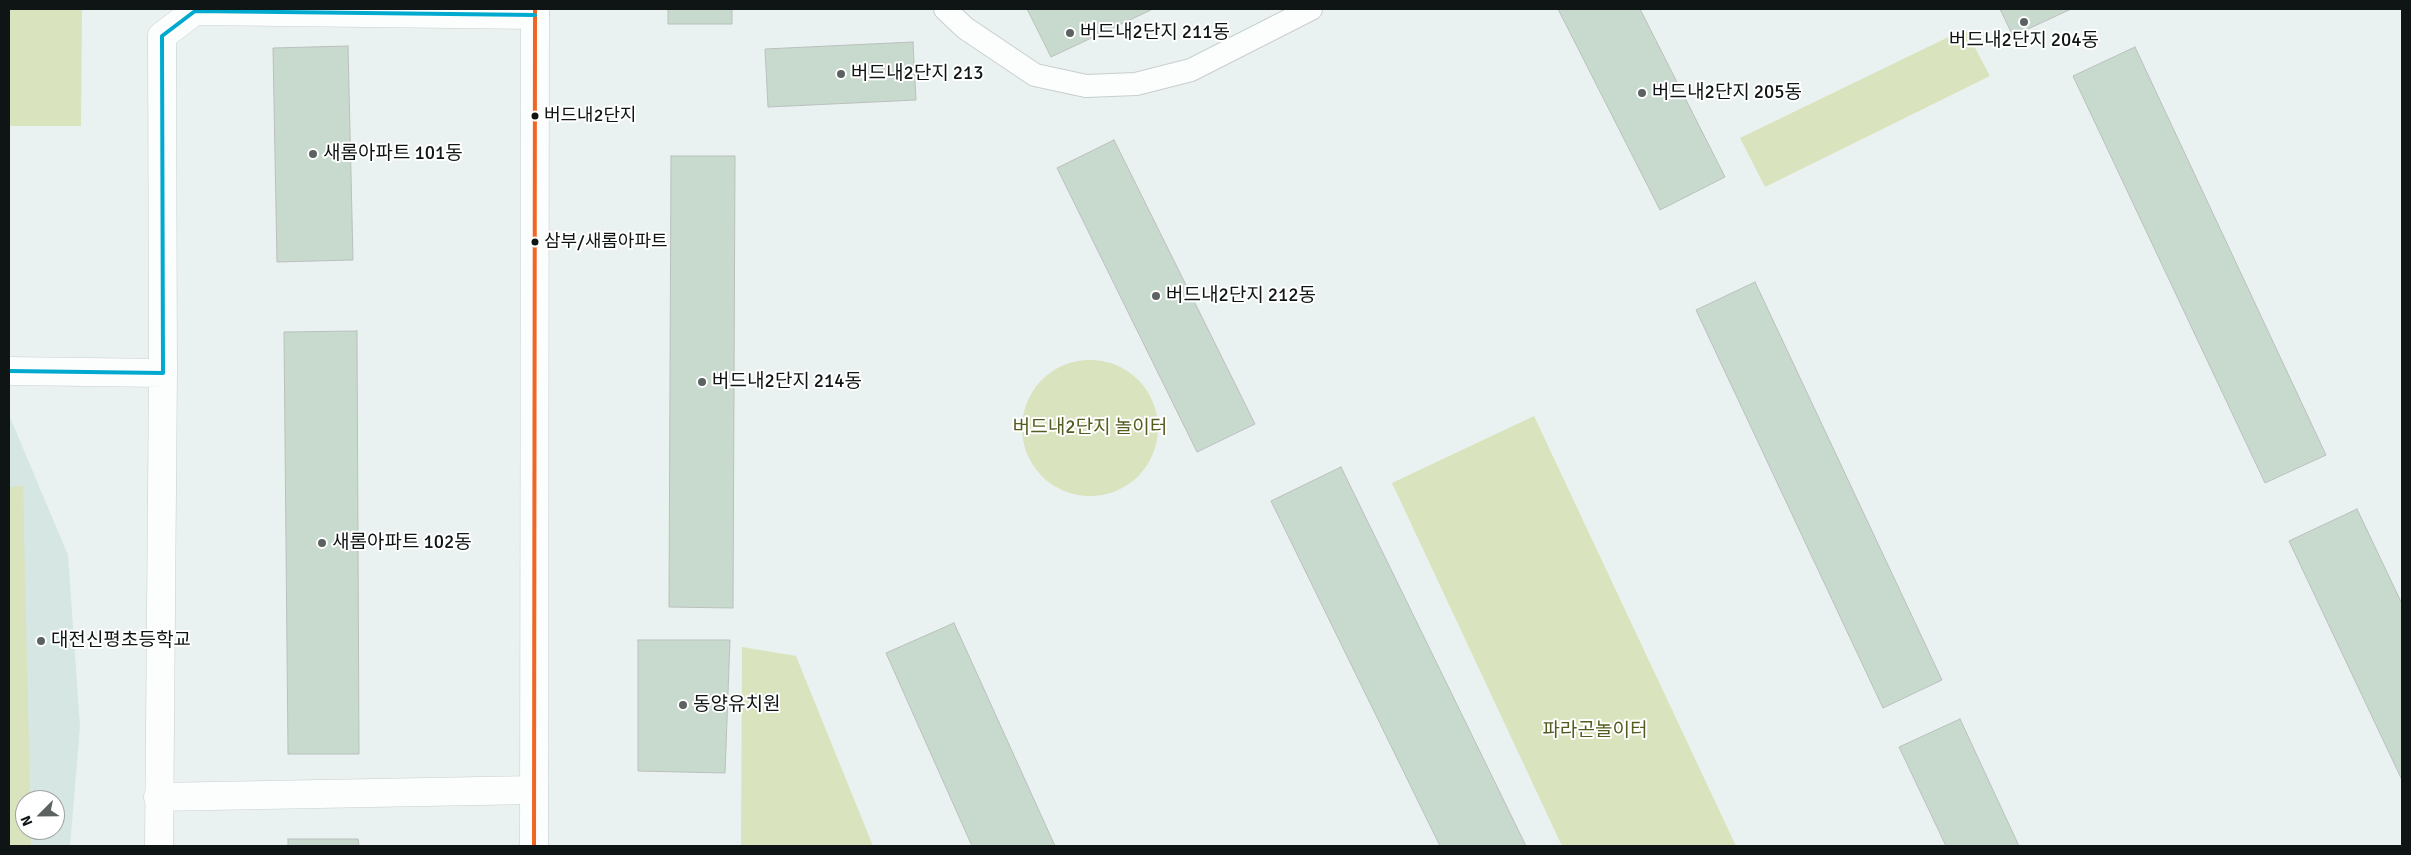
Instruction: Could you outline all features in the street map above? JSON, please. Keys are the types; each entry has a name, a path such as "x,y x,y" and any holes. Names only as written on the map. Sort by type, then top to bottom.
{"street":[{"path":"159,846 163,373 162,36 195,10 535,12 534,846"},
{"path":"9,371 163,373"},
{"path":"158,797 533,790"}],"lane":[{"path":"945,9 965,28 1034,75 1086,86 1136,84 1191,70 1311,9"}],"shaded area":[{"name":"대전신평초등학교","path":"9,415 68,555 80,727 70,846 9,846"}],"green space":[{"path":"9,9 82,9 81,126 9,126"},
{"path":"1965,29 1990,76 1765,187 1740,138"},
{"name":"버드내2단지 놀이터","path":"1090,360 1116,365 1138,380 1153,402 1158,428 1153,454 1138,476 1116,491 1090,496 1064,491 1042,476 1027,454 1022,428 1027,402 1042,380 1064,365"},
{"name":"파라곤놀이터","path":"1534,416 1736,846 1562,846 1392,483"},
{"path":"23,486 30,790 15,790 15,840 31,840 31,846 9,846 9,487"},
{"path":"742,647 796,656 873,846 741,846"}],"building":[{"path":"668,9 732,9 732,24 668,24"},
{"name":"버드내2단지 211동","path":"1027,9 1153,9 1051,57"},
{"name":"버드내2단지 205동","path":"1558,9 1640,9 1725,177 1660,210"},
{"name":"버드내2단지 204동","path":"2000,9 2071,9 2013,36"},
{"name":"버드내2단지 213","path":"913,42 916,100 768,107 765,49"},
{"name":"새롬아파트 101동","path":"348,46 353,260 277,262 273,48"},
{"path":"2135,47 2326,455 2265,483 2073,76"},
{"name":"버드내2단지 212동","path":"1114,140 1255,424 1197,452 1057,168"},
{"name":"버드내2단지 214동","path":"671,156 735,156 733,608 669,607"},
{"path":"1755,282 1942,680 1883,708 1696,310"},
{"name":"새롬아파트 102동","path":"357,331 359,754 288,754 284,332"},
{"path":"1341,467 1526,846 1440,846 1271,501"},
{"path":"2357,509 2402,604 2402,780 2289,541"},
{"path":"954,623 1055,846 972,846 886,653"},
{"name":"동양유치원","path":"638,640 730,640 725,773 638,771"},
{"path":"1960,719 2019,846 1946,846 1899,747"},
{"path":"288,839 358,839 359,846 288,846"}],"transit line":[{"path":"534,846 535,9"},
{"path":"9,371 163,373 162,36 195,11 535,15"}],"place":[{"name":"버드내2단지 204동","path":"2024,22"},
{"name":"버드내2단지 211동","path":"1070,33"},
{"name":"버드내2단지 213","path":"841,74"},
{"name":"버드내2단지 205동","path":"1642,93"},
{"name":"버드내2단지","path":"535,116"},
{"name":"새롬아파트 101동","path":"313,154"},
{"name":"삼부/새롬아파트","path":"535,242"},
{"name":"버드내2단지 212동","path":"1156,296"},
{"name":"버드내2단지 214동","path":"702,382"},
{"name":"새롬아파트 102동","path":"322,543"},
{"name":"대전신평초등학교","path":"41,641"},
{"name":"동양유치원","path":"683,705"}]}
